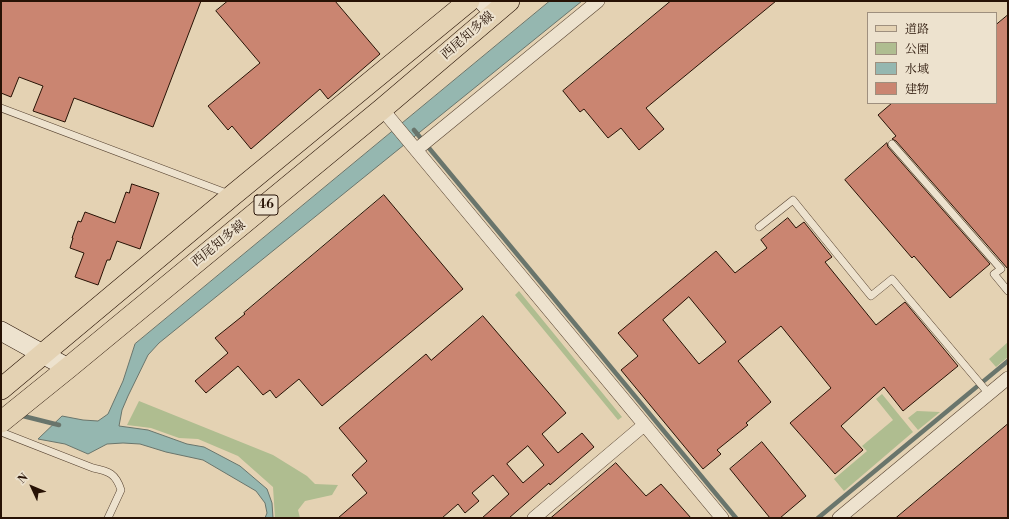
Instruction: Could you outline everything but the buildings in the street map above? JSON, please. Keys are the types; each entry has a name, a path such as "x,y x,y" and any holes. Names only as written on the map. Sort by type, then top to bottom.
{"main road":[{"name":"西尾知多線","path":"1,389 233,195 470,1"},
{"name":"西尾知多線","path":"2,424 21,406 68,368 386,114 495,5"}],"street":[{"path":"413,146 598,1"},
{"path":"386,114 722,518"},
{"path":"1,331 68,368"},
{"path":"839,518 1008,378"},
{"path":"534,518 644,425"}],"lane":[{"path":"1,108 233,195"},
{"path":"892,144 1001,269 994,274 1008,291"},
{"path":"759,227 793,200 871,296 892,279 989,394"},
{"path":"2,424 92,468 103,470 112,475 118,481 121,490 108,518"}],"green space":[{"path":"519,291 622,417 618,420 515,295"},
{"path":"1008,342 1008,357 996,367 989,359"},
{"path":"882,394 913,432 844,491 834,479 867,451 862,446 893,420 876,399"},
{"path":"139,401 273,455 307,476 315,484 338,485 332,495 305,501 298,510 300,518 275,518 273,487 238,456 198,439 179,438 151,428 127,425"},
{"path":"917,411 940,412 918,430 908,418"}],"water":[{"path":"550,1 582,1 159,343 148,355 122,410 119,426 148,430 187,444 204,447 240,466 267,489 272,503 273,518 265,518 267,513 265,503 256,491 203,460 166,452 140,444 123,443 107,444 88,454 65,444 38,439 62,416 98,421 108,414 123,381 135,344"}],"waterway":[{"path":"414,130 736,518"},
{"path":"818,518 1008,361"},
{"path":"19,415 59,425"}]}
